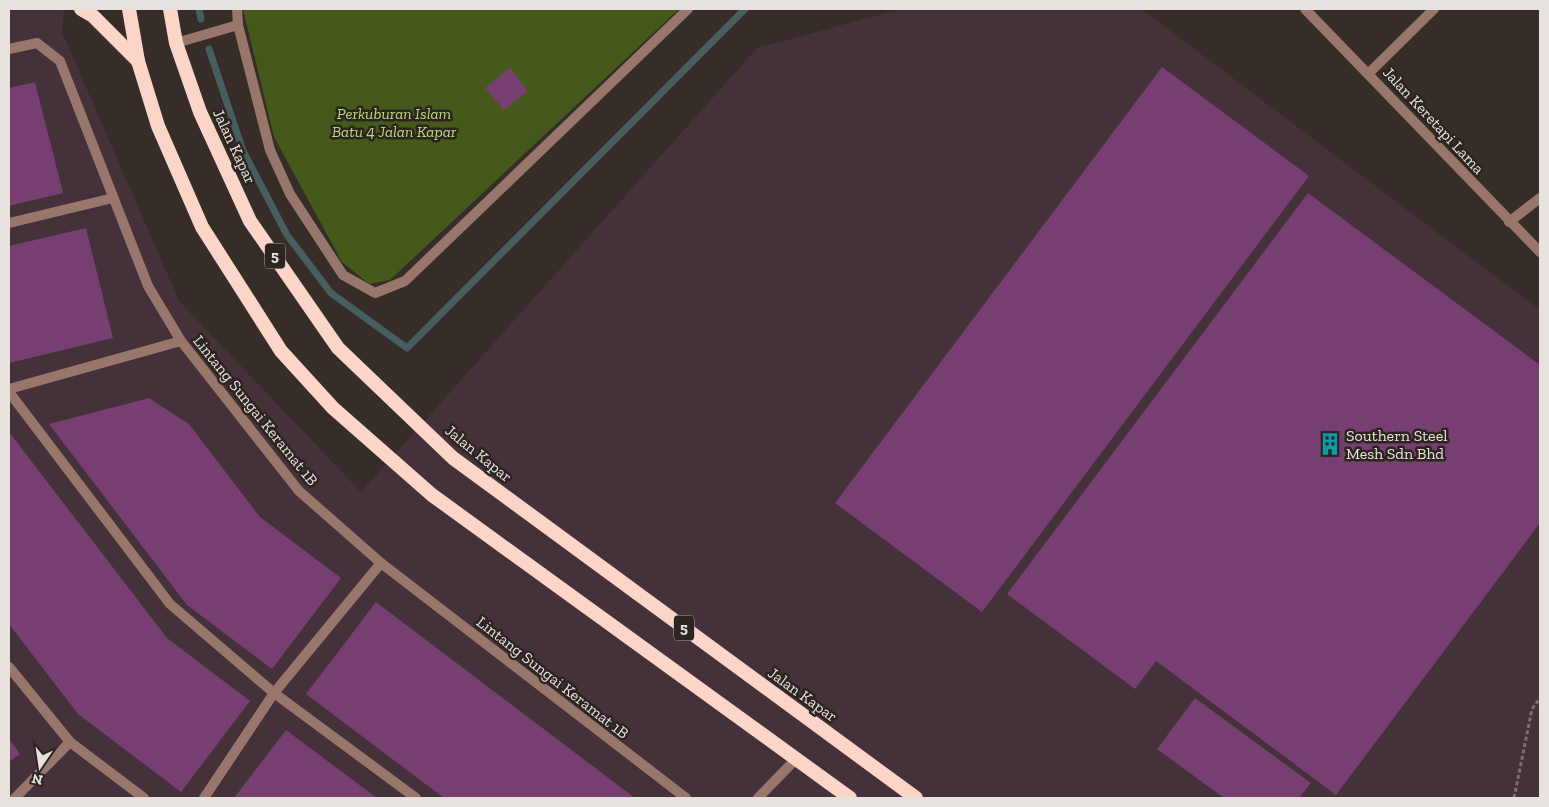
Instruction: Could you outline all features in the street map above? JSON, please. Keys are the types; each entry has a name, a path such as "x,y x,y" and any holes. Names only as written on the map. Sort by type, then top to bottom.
{"highway":[{"path":"81,9 92,16 138,61"},
{"name":"5","path":"129,9 138,61 158,126 202,227 281,351 333,408 432,495 850,798"},
{"name":"Jalan Kapar","path":"170,9 176,43 200,112 250,221 338,348 453,458 916,798"}],"street":[{"path":"237,9 238,25 270,150 290,194 343,275 375,293 405,281 688,9"},
{"name":"Jalan Keretapi Lama","path":"1305,9 1369,73 1509,222 1540,252"},
{"path":"1369,73 1434,9"},
{"path":"176,43 238,25"},
{"name":"Lintang Sungai Keramat 1B","path":"9,49 37,43 60,61 148,286 181,341 299,491 381,563 686,798"},
{"path":"9,223 113,198"},
{"path":"1509,222 1540,198"},
{"path":"181,341 9,390 170,604 274,693 416,798"},
{"path":"204,798 274,693 381,563"},
{"path":"9,667 70,742 144,798"},
{"path":"14,798 70,742"},
{"path":"758,798 796,759"}],"path":[{"path":"1514,798 1532,709 1540,698"}],"shaded area":[{"path":"9,9 64,9 62,32 179,301 361,492 757,48 901,9 1141,9 1540,310 1540,798 9,798"}],"green space":[{"name":"Perkuburan Islam Batu 4 Jalan Kapar","path":"243,9 679,9 390,280 369,284 342,262 274,137"}],"building":[{"path":"1162,67 1309,176 982,612 835,503"},
{"path":"510,68 528,91 504,110 485,88"},
{"path":"35,82 63,193 9,206 9,88"},
{"name":"Southern Steel Mesh Sdn Bhd","path":"1308,193 1540,365 1540,523 1336,795 1156,661 1135,689 1007,594"},
{"path":"86,228 113,338 9,363 9,246"},
{"path":"149,398 189,424 260,517 341,578 272,669 187,605 49,424"},
{"path":"9,432 167,638 250,701 181,792 78,714 9,624"},
{"path":"376,602 635,798 444,798 306,694"},
{"path":"1195,698 1311,783 1299,798 1224,798 1157,749"},
{"path":"286,730 377,798 234,798"},
{"path":"9,739 20,754 9,762"}],"waterway":[{"path":"199,9 201,19"},
{"path":"209,49 243,151 287,235 331,293 407,348 745,9"}],"place":[{"name":"Southern Steel Mesh Sdn Bhd","path":"1330,444"}]}
